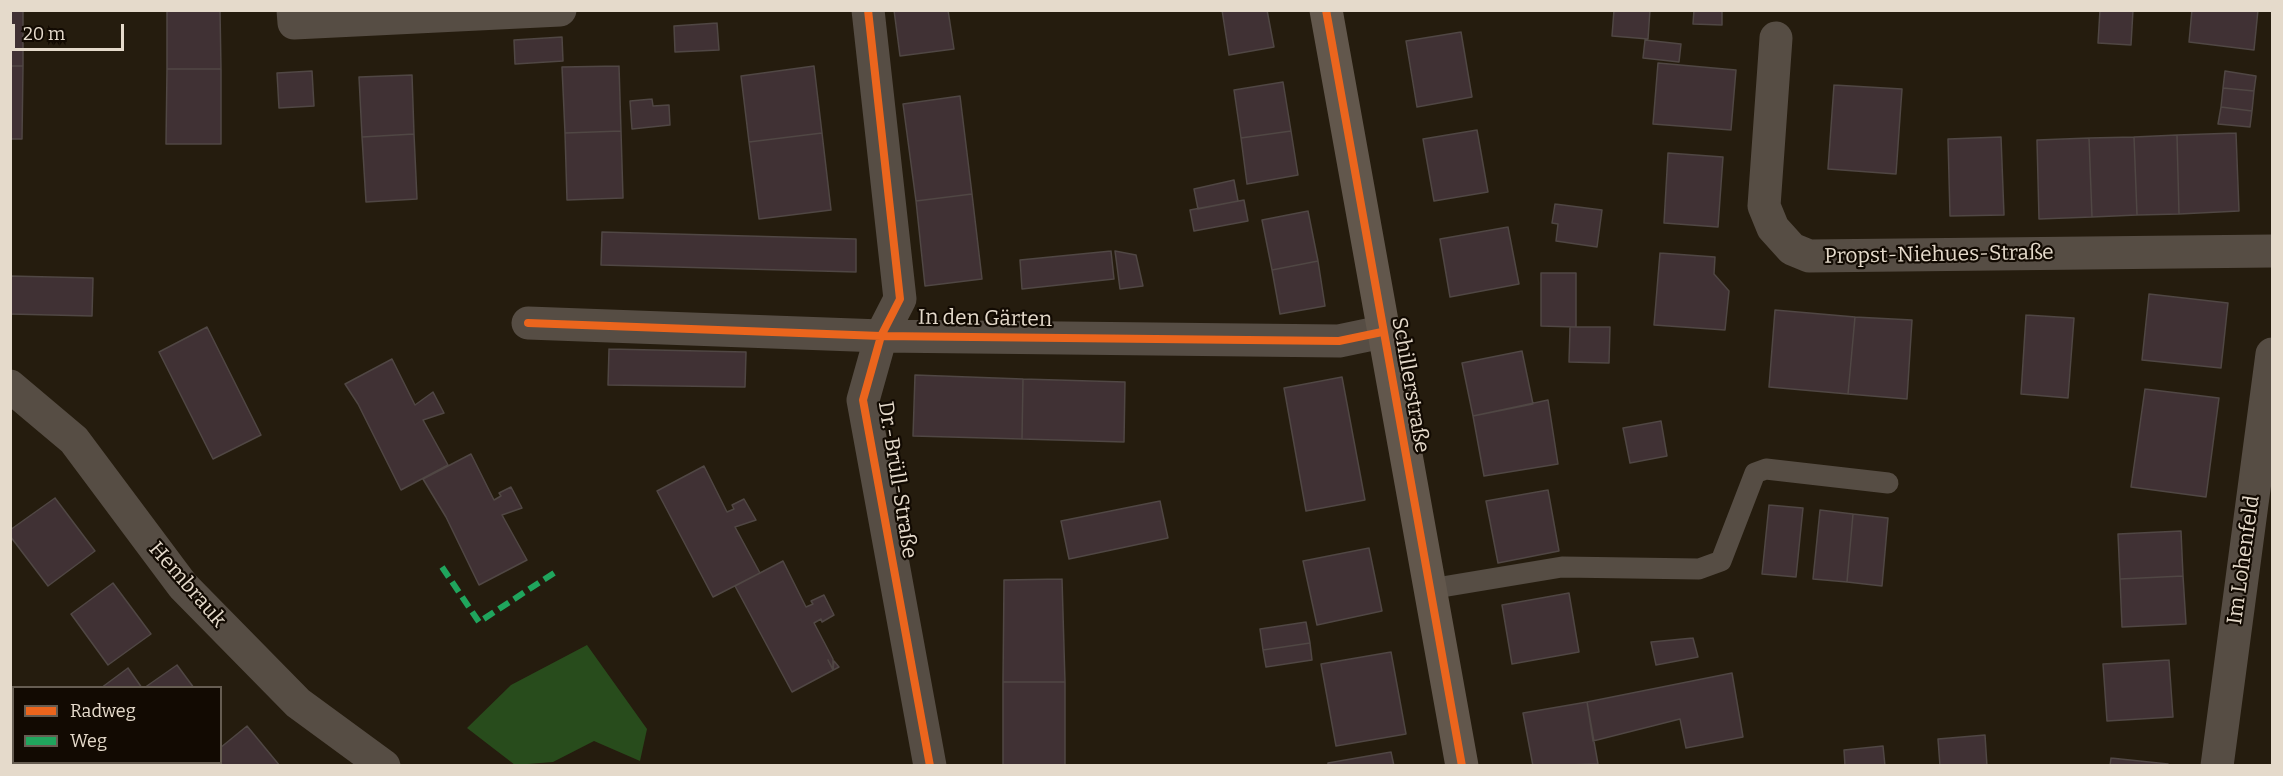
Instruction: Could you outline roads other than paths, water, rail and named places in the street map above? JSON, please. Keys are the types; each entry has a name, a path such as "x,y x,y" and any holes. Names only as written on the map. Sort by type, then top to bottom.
{"street":[{"path":"294,10 294,22 560,10"},
{"name":"In den Gärten","path":"868,10 900,299 881,336 1339,342 1382,333"},
{"name":"Schillerstraße","path":"1326,10 1382,333 1462,765"},
{"name":"Propst-Niehues-Straße","path":"1776,38 1764,206 1773,228 1792,249 1809,256 2272,251"},
{"path":"528,323 881,336"},
{"name":"Dr.-Brüll-Straße","path":"881,336 863,400 930,765"},
{"name":"Im Lohenfeld","path":"2217,765 2272,354"},
{"name":"Hembrauk","path":"10,386 75,440 136,525 192,594 298,703 384,765"}],"lane":[{"path":"1430,589 1562,567 1699,570 1721,561 1755,473 1766,470 1888,483"}]}
